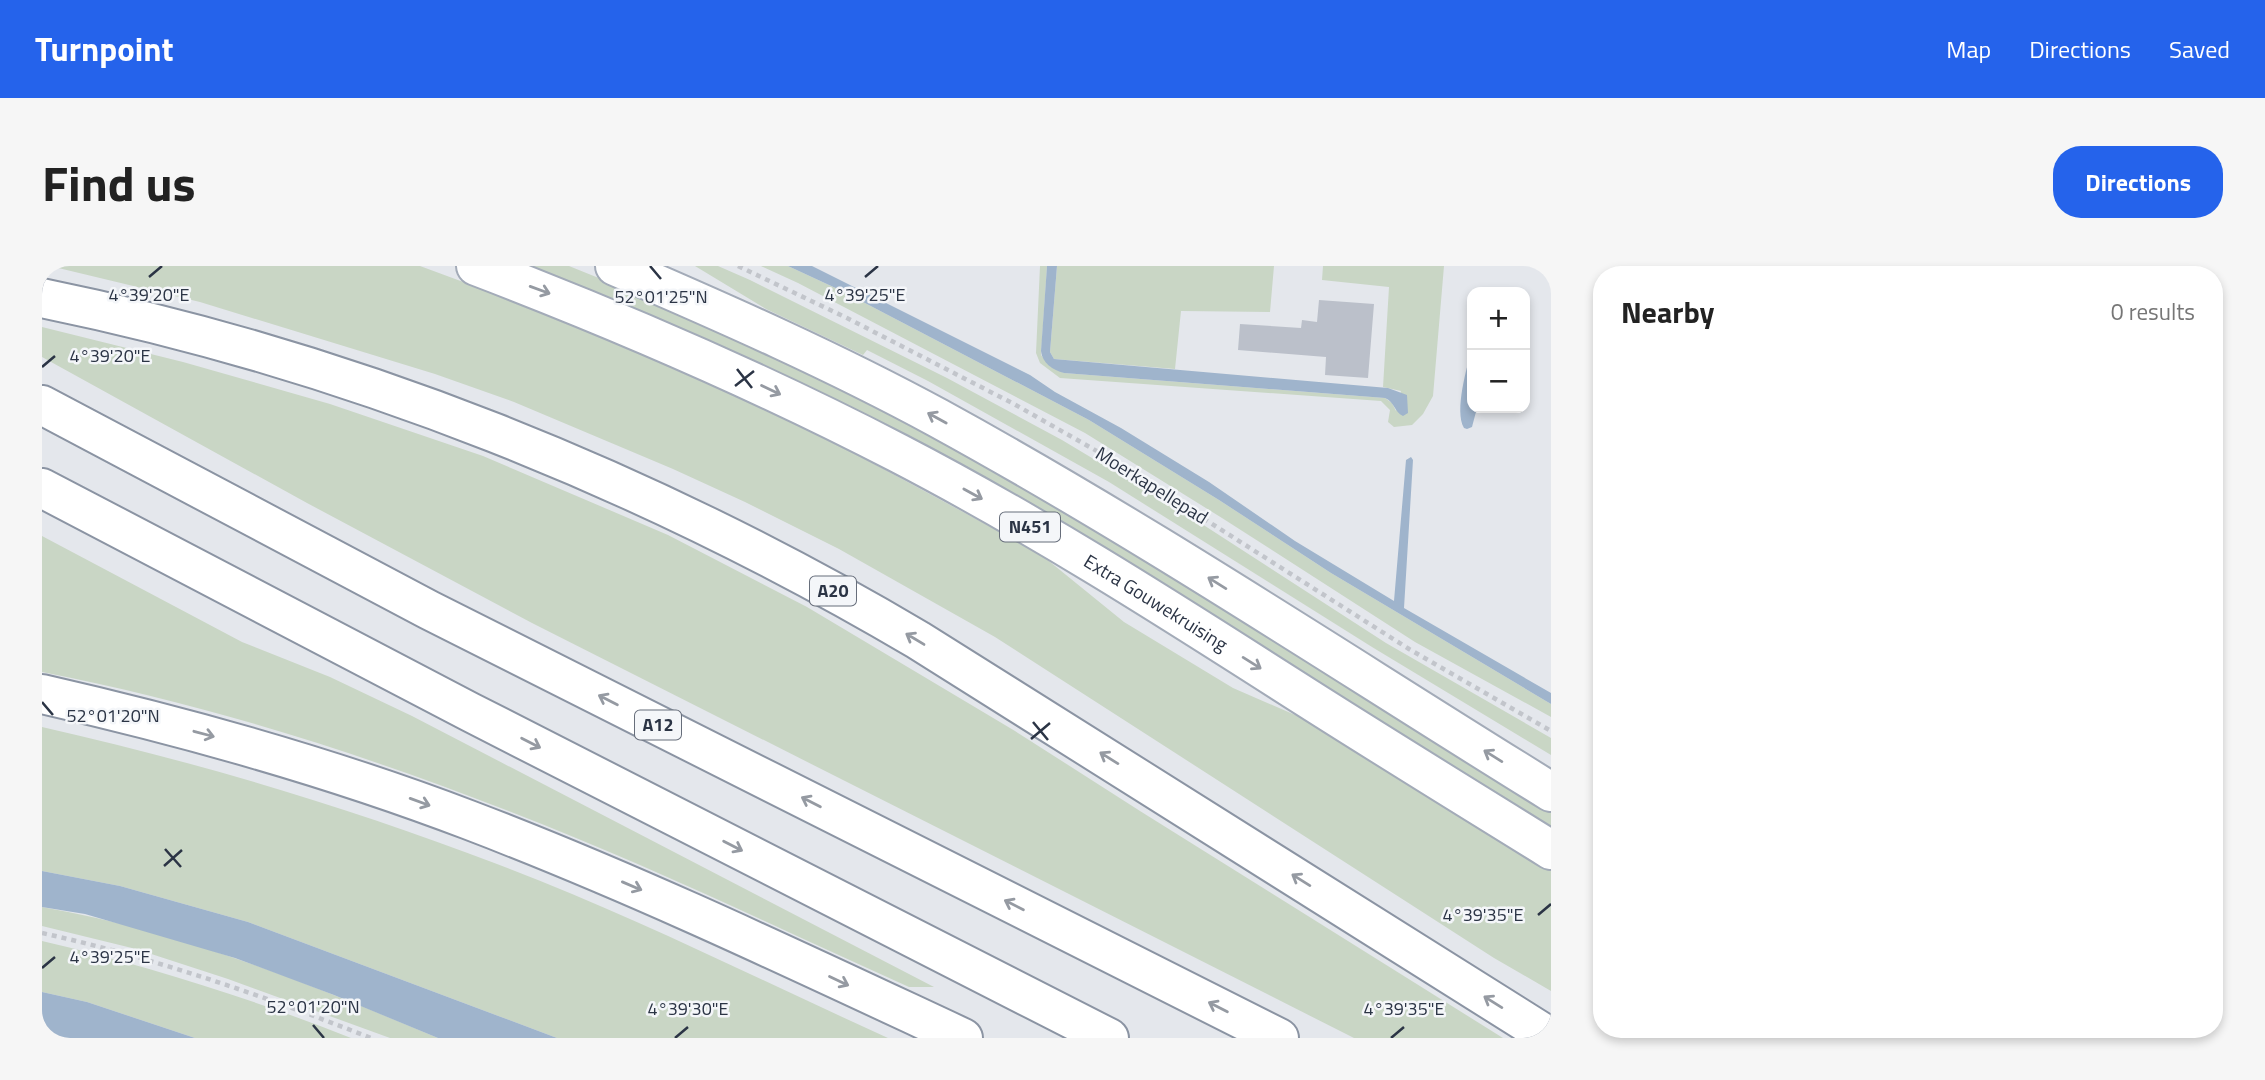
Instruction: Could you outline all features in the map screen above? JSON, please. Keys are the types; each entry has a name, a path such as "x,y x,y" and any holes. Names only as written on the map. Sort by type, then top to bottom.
{"main road":[{"name":"Extra Gouwekruising","path":"476,266 545,291 687,351 807,407 912,461 1108,573 1551,850"},
{"name":"N451","path":"615,266 834,364 1038,474 1186,563 1551,792"},
{"name":"A20","path":"42,298 185,332 362,385 502,436 636,492 719,532 858,605 918,640 1551,1038"},
{"name":"A12","path":"42,405 442,616 1279,1038"},
{"path":"42,488 470,712 1109,1038"},
{"path":"42,694 257,748 456,815 572,860 680,907 963,1038"}],"path":[{"name":"Moerkapellepad","path":"738,266 827,308 1014,404 1102,454 1409,649 1551,731"},
{"path":"42,933 135,956 200,976 371,1038"}],"green space":[{"path":"50,266 420,266 602,333 817,433 1039,553 1124,622 1233,688 1318,725 1551,869 1551,991 1494,958 995,637 839,549 745,502 514,402 435,374 200,302"},
{"path":"527,266 569,266 663,304 777,356 893,414 1023,485 1551,810 1551,826 1312,679 885,426 769,368 654,317"},
{"path":"695,266 718,266 750,280 947,378 1062,440 1202,524 1386,643 1551,738 1551,755 1372,647 1109,482 928,381 867,350 863,355 766,309"},
{"path":"761,266 788,266 842,291 1089,420 1331,573 1551,704 1551,717 1415,642 1085,433"},
{"path":"1040,266 1047,266 1041,355 1050,366 1064,373 1385,398 1392,403 1396,411 1401,391 1383,387 1389,287 1322,280 1323,266 1444,266 1433,396 1423,414 1412,425 1394,427 1388,422 1390,410 1381,401 1060,378 1040,363 1036,353"},
{"path":"1057,266 1274,266 1270,312 1181,311 1175,369 1054,359 1050,352"},
{"path":"42,327 183,362 330,404 483,456 668,535 807,607 1015,731 1503,1038 1354,1038 532,623 307,503 42,357"},
{"path":"42,536 242,642 330,677 412,716 934,987 909,987 640,865 494,805 420,778 346,752 195,707 42,672"},
{"path":"42,727 158,755 272,787 441,843 596,904 888,1038 557,1038 248,922 120,886 42,871"},
{"path":"42,907 144,930 244,961 438,1038 390,1038 228,979 136,949 42,926"},
{"path":"42,941 198,984 351,1038 195,1038 87,1002 42,992"}],"water":[{"path":"788,266 812,266 1030,375 1209,482 1295,541 1394,601 1406,460 1411,457 1413,460 1404,608 1551,693 1551,704 1331,573 1089,420 842,291"},
{"path":"1047,266 1057,266 1050,352 1054,359 1388,388 1407,395 1408,413 1403,416 1385,398 1060,372 1046,362 1041,351"},
{"path":"1467,369 1467,413 1476,413 1472,427 1467,429 1464,428 1460,411"},
{"path":"42,871 120,886 248,922 557,1038 438,1038 235,958 85,914 42,907"},
{"path":"42,992 87,1002 195,1038 42,1038"}],"building":[{"path":"1319,300 1374,304 1368,378 1325,375 1326,357 1238,350 1240,324 1301,328 1302,320 1317,322"}]}
